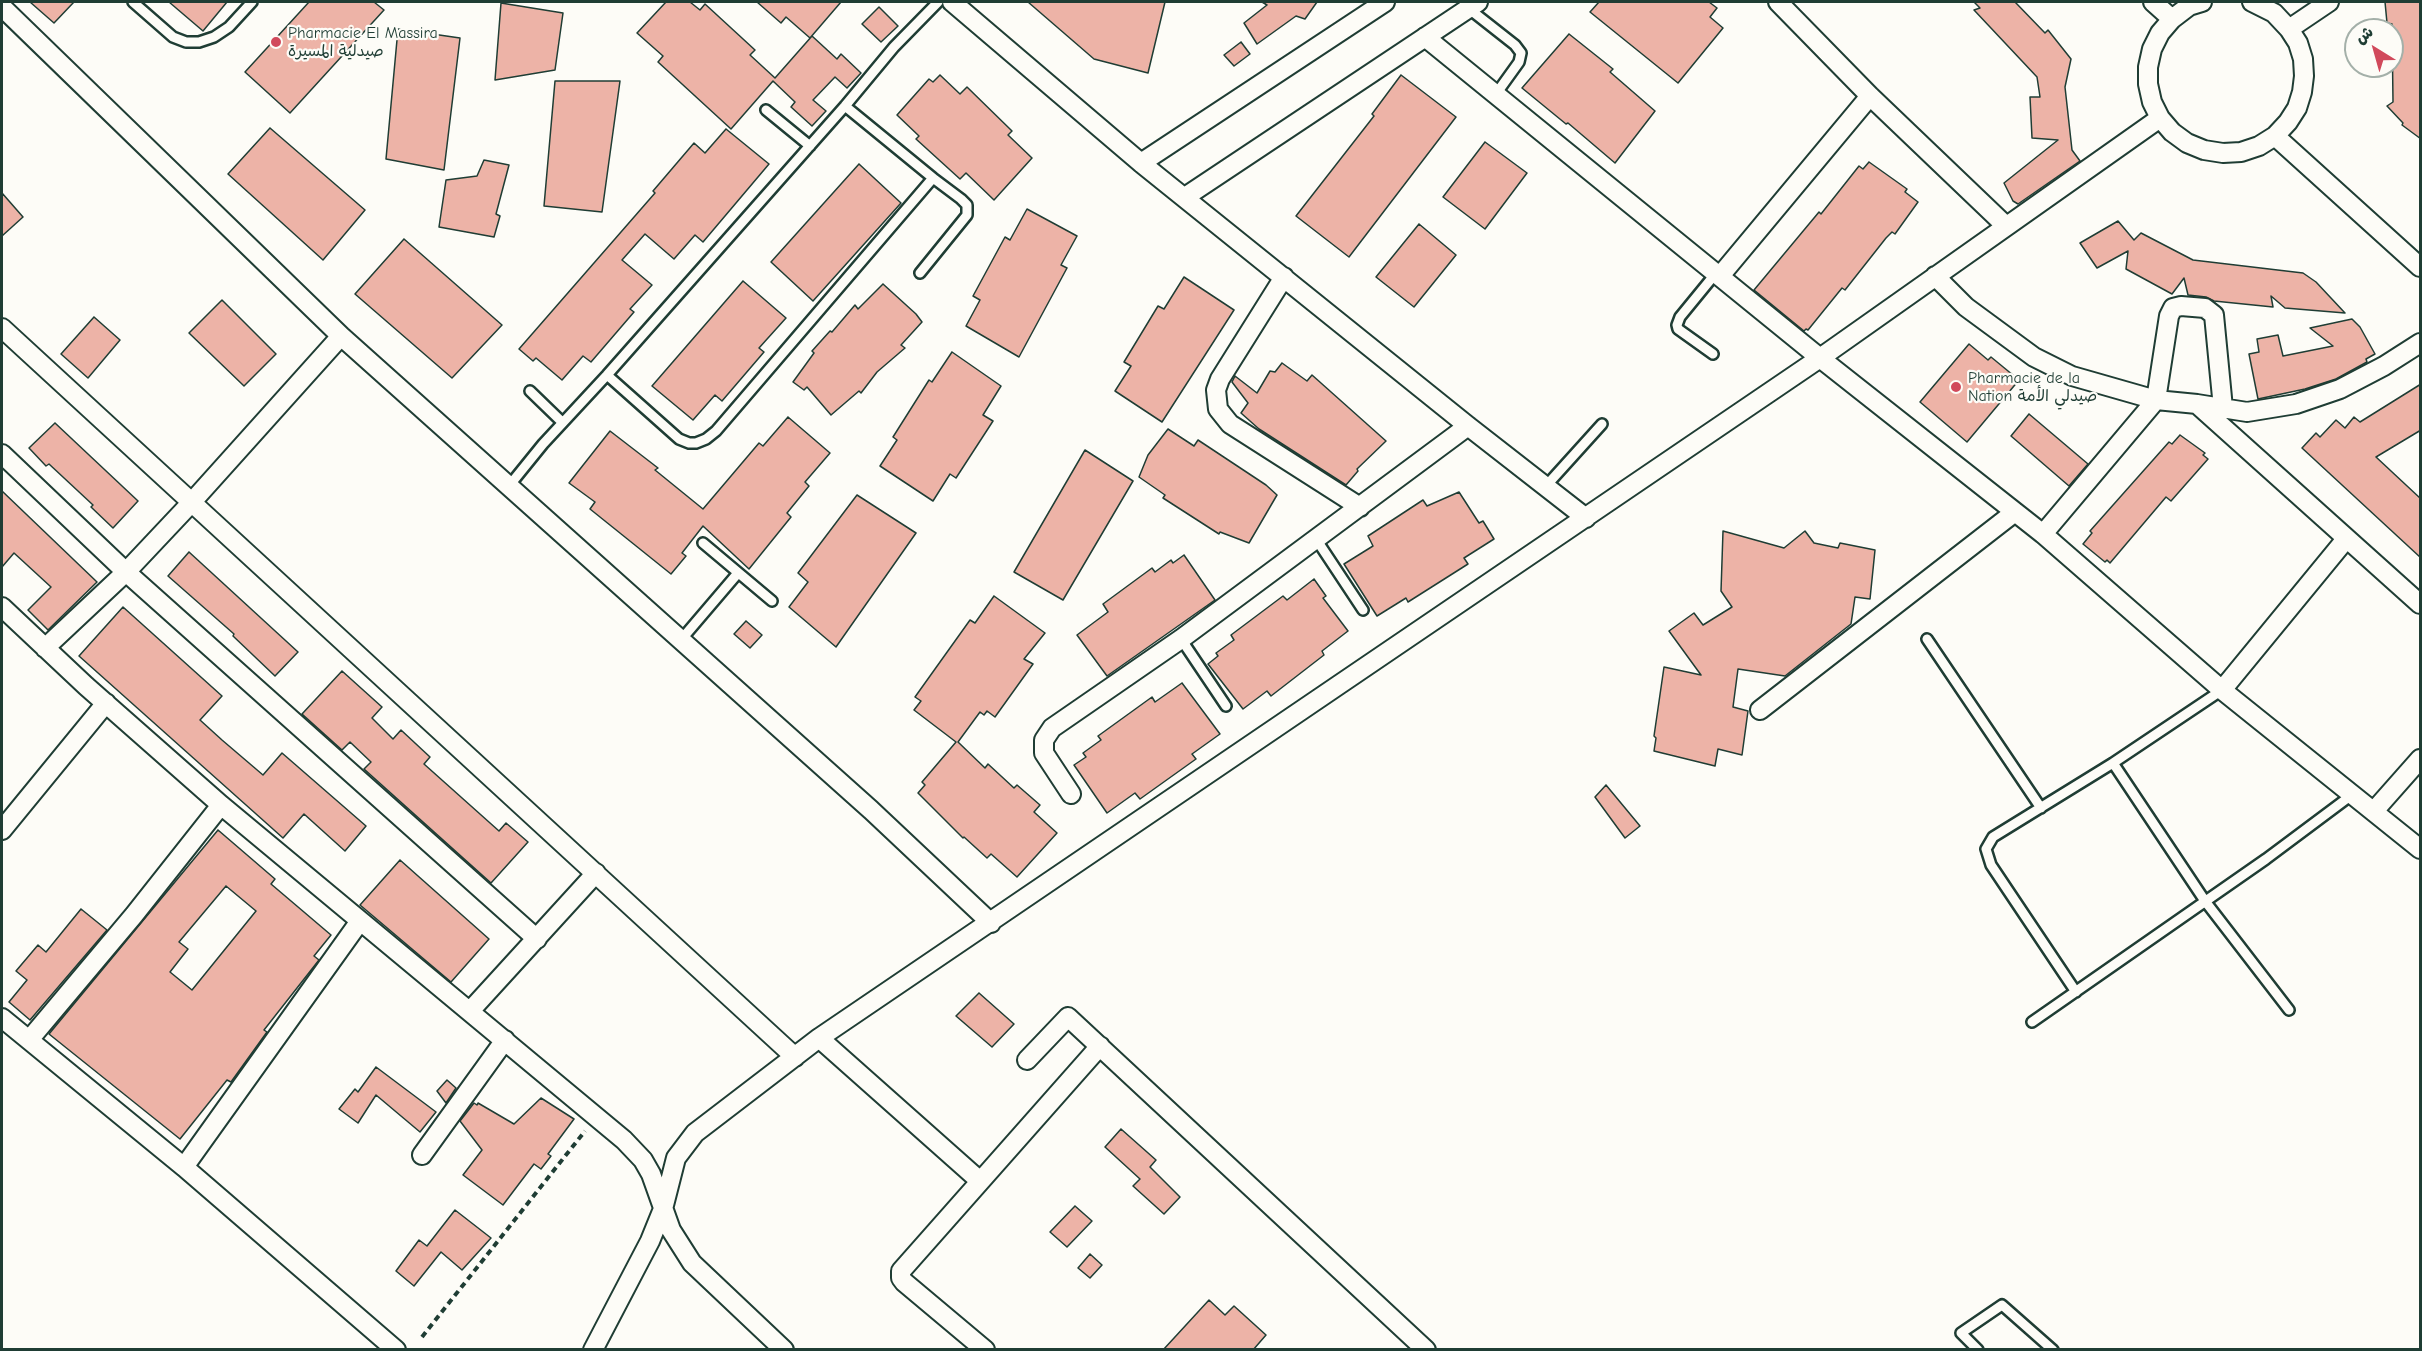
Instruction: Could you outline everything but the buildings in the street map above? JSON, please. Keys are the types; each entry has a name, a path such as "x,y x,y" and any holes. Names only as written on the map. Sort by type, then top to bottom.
{"street":[{"path":"952,2 1141,163 1586,518"},
{"path":"1141,163 1384,2"},
{"path":"1778,2 1870,96 2006,226"},
{"path":"2153,2 2172,19"},
{"path":"2202,2 2189,6 2172,19 2160,33 2152,49 2148,67 2148,84 2152,102 2160,118 2172,132 2187,143 2204,150 2223,153 2241,152 2259,146 2275,136 2297,108 2302,92 2303,59 2289,29 2274,13 2252,2"},
{"path":"2289,29 2329,2"},
{"path":"1185,197 1473,5"},
{"path":"2,7 341,336 871,810 991,923"},
{"path":"1425,37 1820,358 2043,534 2222,690 2421,849"},
{"path":"1718,274 1870,96"},
{"path":"593,1350 650,1241 663,1209 676,1158 695,1133 819,1038 1820,358 2160,118"},
{"path":"2275,136 2421,267"},
{"path":"1935,276 1966,307 2034,357 2072,376 2156,400 2247,412 2296,404 2340,389 2421,343"},
{"path":"1284,277 1220,379 1216,390 1218,409 1230,424 1360,507"},
{"path":"2043,534 2156,400 2170,312 2173,308 2181,306 2205,308 2214,315 2223,408"},
{"path":"2,328 795,1057"},
{"path":"45,648 126,572 341,336"},
{"path":"2196,404 2421,604"},
{"path":"1071,794 1044,753 1043,746 1047,734 1057,724 1181,639 1468,426"},
{"path":"2,454 126,572 537,939"},
{"path":"1760,711 2015,512"},
{"path":"2222,690 2346,539"},
{"path":"2,607 221,805 624,1140 643,1160 651,1174 671,1230 692,1263 784,1350"},
{"path":"2,830 106,703"},
{"path":"2374,811 2421,759"},
{"path":"29,1040 134,915 221,805"},
{"path":"470,1011 596,873"},
{"path":"184,1167 360,921"},
{"path":"1027,1060 1068,1017 1426,1350"},
{"path":"2,1018 184,1167 396,1350"},
{"path":"819,1038 980,1181"},
{"path":"422,1155 506,1040"},
{"path":"985,1350 901,1278 904,1266 1100,1046"}],"lane":[{"path":"133,2 173,37 186,42 200,42 214,37 229,27 252,2"},
{"path":"509,486 562,422 608,375 845,106 894,47 938,2"},
{"path":"1473,5 1521,53 1519,62 1496,94"},
{"path":"845,106 967,205 967,214 920,273"},
{"path":"766,110 810,146"},
{"path":"608,375 679,439 688,443 706,439 716,431 933,178"},
{"path":"1713,354 1678,329 1677,325 1680,317 1718,274"},
{"path":"530,391 562,422"},
{"path":"1546,486 1602,424"},
{"path":"1316,539 1363,609"},
{"path":"702,543 772,601"},
{"path":"680,641 738,573"},
{"path":"1181,639 1226,706"},
{"path":"1927,639 2041,808"},
{"path":"2076,992 1991,865 1986,849 1993,837 2113,763 2222,690"},
{"path":"2113,763 2205,901 2289,1010"},
{"path":"2032,1022 2353,794"},
{"path":"1978,1350 1961,1333 2002,1305 2053,1350"}],"path":[{"path":"422,1337 597,1117"}],"place":[{"name":"Pharmacie El Massira صيدلية المسيرة","path":"276,42"},
{"name":"Pharmacie de la Nation صيدلي الأمة","path":"1956,387"}]}
